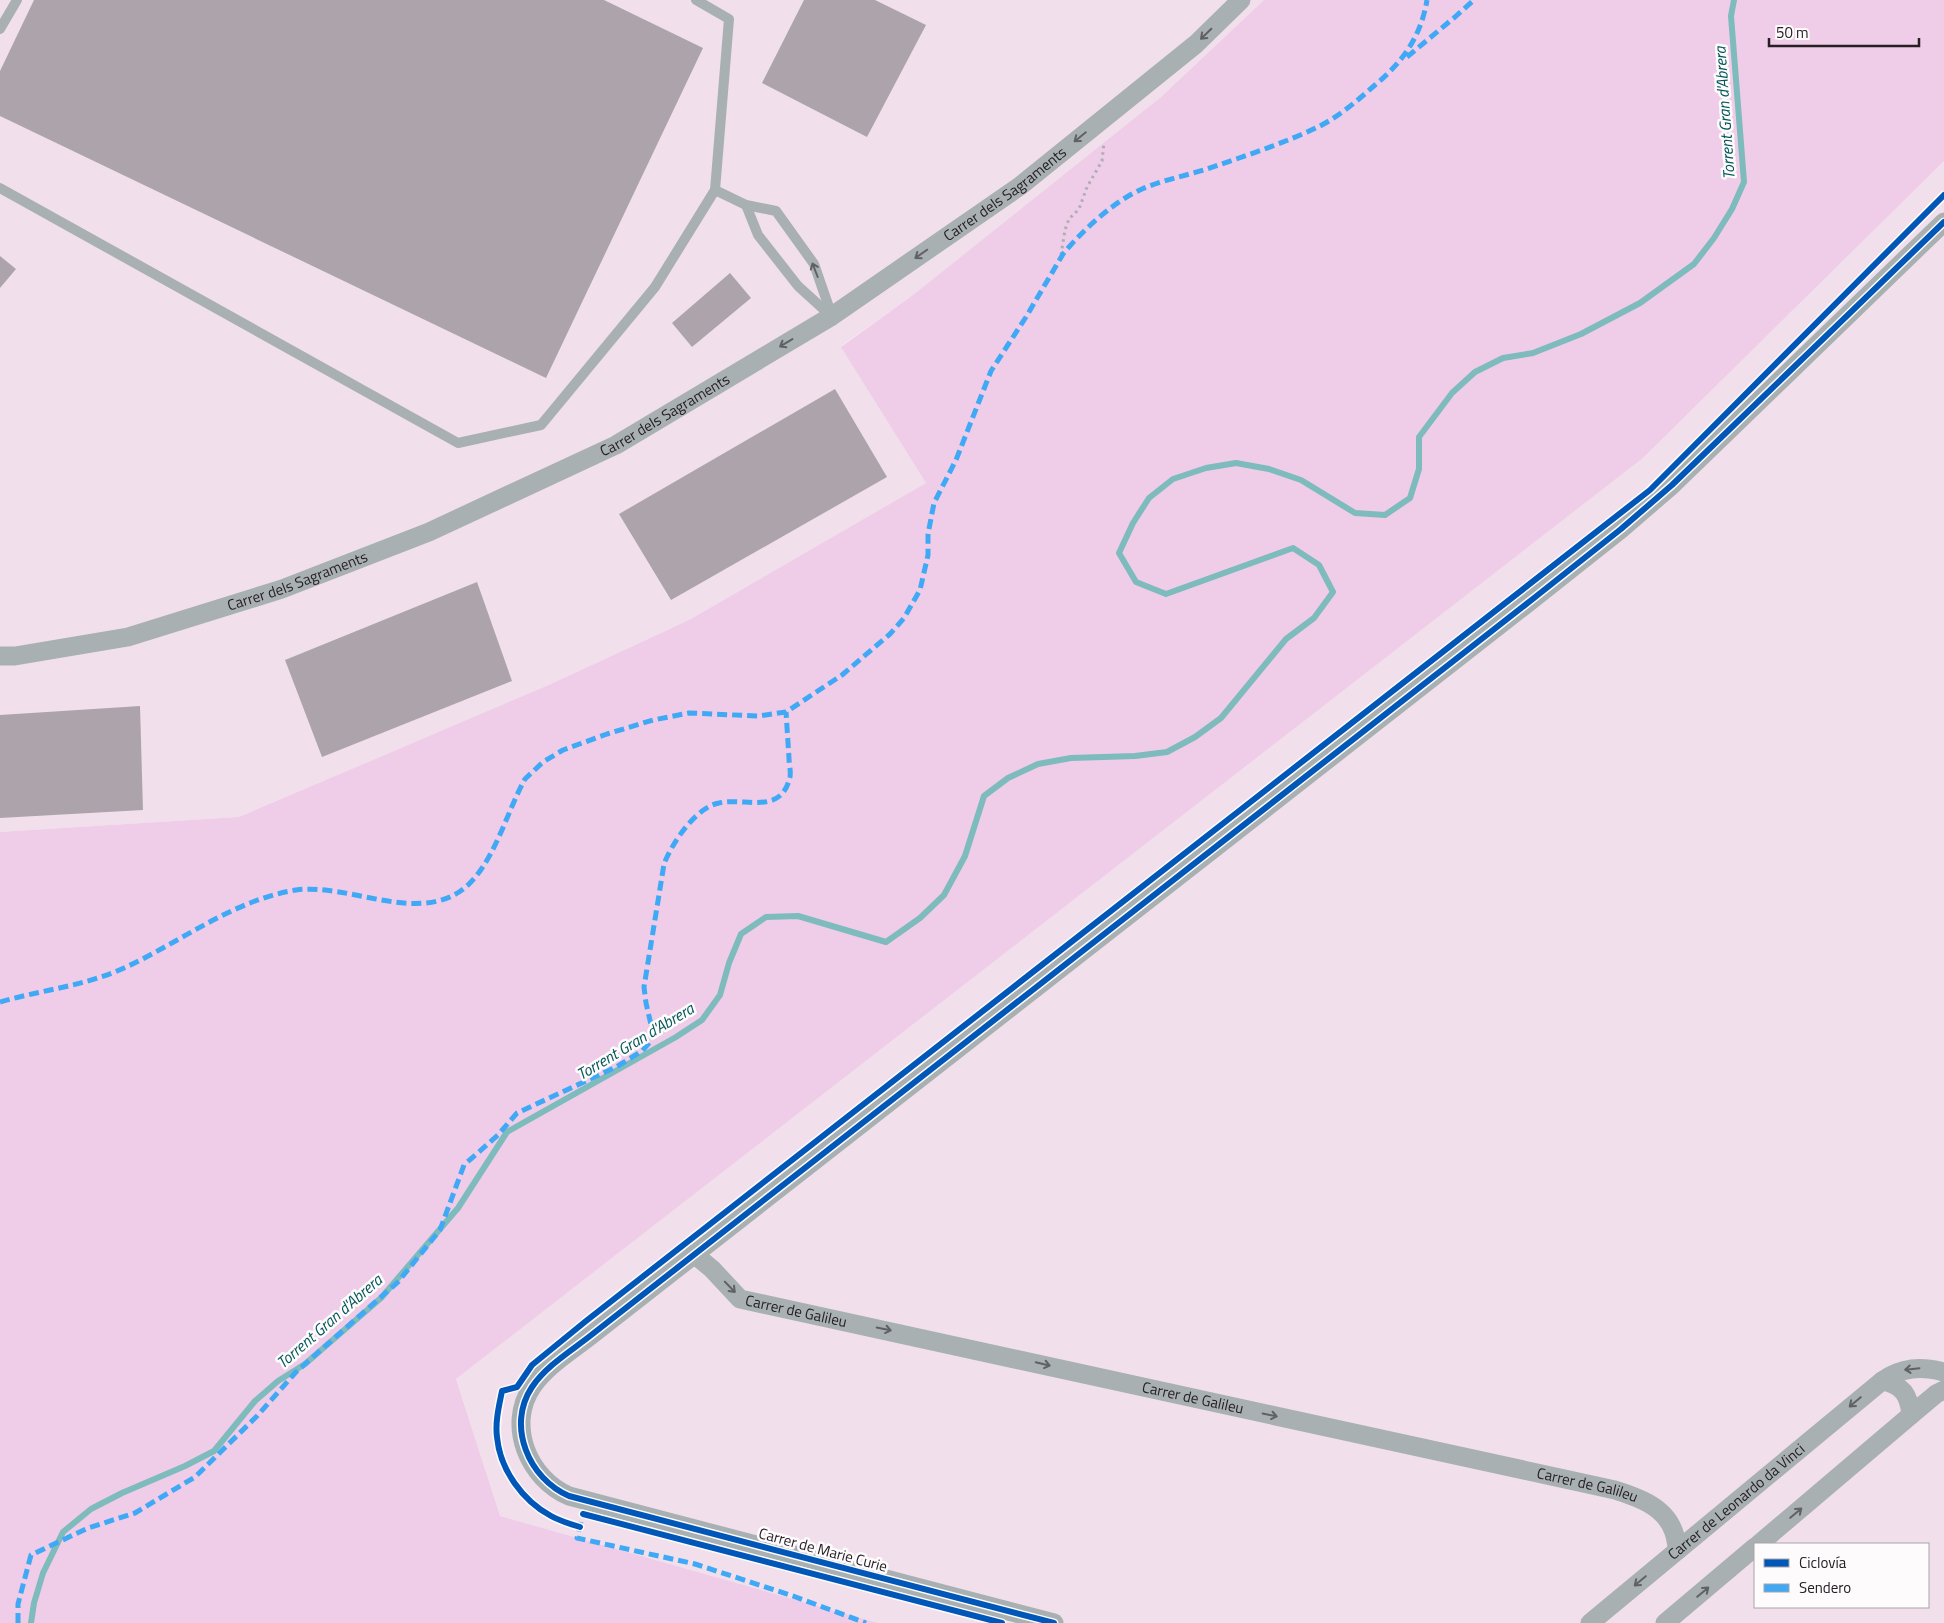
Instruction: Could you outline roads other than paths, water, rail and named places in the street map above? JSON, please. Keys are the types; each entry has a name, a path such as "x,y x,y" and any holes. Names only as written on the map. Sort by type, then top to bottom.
{"street":[{"name":"Carrer dels Sagraments","path":"0,656 15,656 128,637 282,589 429,532 616,445 832,316 1020,186 1196,44 1241,0"},
{"name":"Carrer de Marie Curie","path":"1054,1623 569,1496 552,1487 537,1473 528,1457 522,1440 521,1422 528,1395 532,1386 546,1372 694,1254 1648,507 1944,222"},
{"name":"Carrer de Galileu","path":"694,1254 740,1299 1624,1493 1646,1501 1663,1514 1673,1529 1678,1550"},
{"name":"Carrer de Leonardo da Vinci","path":"1590,1623 1882,1381 1894,1373 1907,1369 1921,1368 1944,1372"},
{"path":"1882,1381 1898,1386 1906,1394 1910,1402 1911,1415"},
{"path":"1760,1543 1936,1394 1944,1390"},
{"path":"1666,1623 1754,1548"}],"lane":[{"path":"0,29 17,0"},
{"path":"0,188 458,443 541,426 655,287 715,190 729,19 696,0"},
{"path":"715,190 746,205 776,211 814,264 832,316"},
{"path":"746,205 758,236 798,286 832,316"}],"waterway":[{"name":"Torrent Gran d'Abrera","path":"31,1623 34,1603 43,1573 63,1532 91,1509 214,1451 255,1401 278,1381 305,1364 381,1298 458,1208 507,1132 676,1037 702,1020 720,995 729,963 741,934 766,917 798,916 886,942 920,918 944,895 965,856 984,796 1008,778 1038,764 1071,758 1135,756 1167,752 1195,737 1221,718 1286,639 1314,618 1333,592 1319,565 1293,548 1166,594 1136,582 1119,553 1133,523 1149,498 1173,479 1206,468 1236,463 1269,469 1301,480 1355,513 1385,515 1410,498 1419,469 1419,437 1452,393 1475,372 1503,358 1533,353 1581,334 1640,303 1694,264 1714,238 1732,209 1744,182 1731,16 1734,0"}]}
